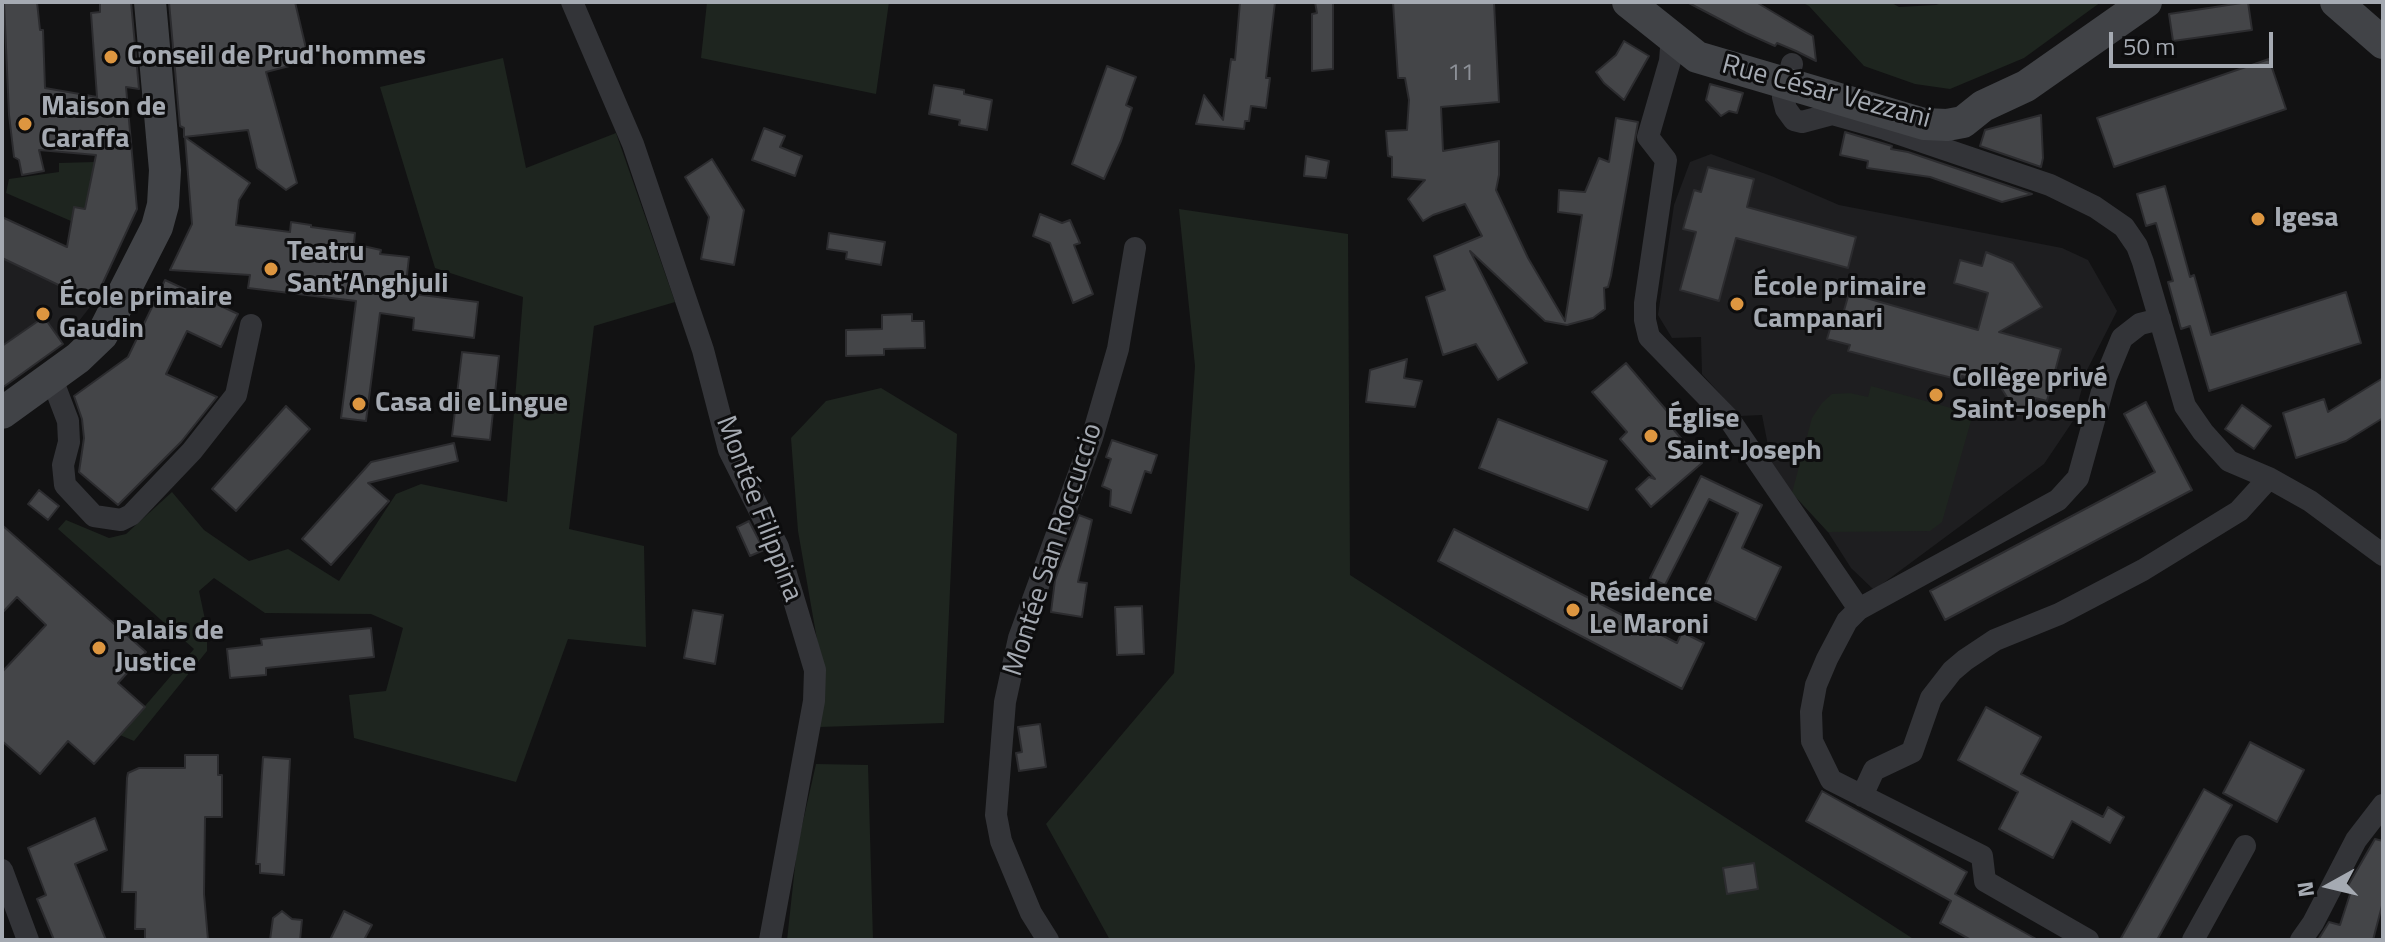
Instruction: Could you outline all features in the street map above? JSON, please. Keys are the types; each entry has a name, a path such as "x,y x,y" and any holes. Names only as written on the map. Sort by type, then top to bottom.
{"main road":[{"path":"2,413 52,379 102,335 157,227 163,205 163,138 150,2"},
{"name":"Rue César Vezzani","path":"1628,2 1672,35 1703,38 1924,124 1947,125 1963,122 1983,106 2026,86 2146,2"},
{"path":"2336,2 2383,43"}],"street":[{"name":"Montée Filippina","path":"572,2 633,144 703,350 729,450 778,547 815,670 814,701 770,940"},
{"path":"1672,35 1670,61 1648,137 1666,160 1645,303 1649,337 1729,419 1859,609"},
{"path":"1789,74 1783,97 1786,109 1794,120 1802,122 1832,114 1885,129 2050,185 2095,207 2124,227 2137,246 2185,406 2194,419 2229,461 2269,478 2310,501 2383,555"},
{"name":"Montée San Roccuccio","path":"1048,940 1031,913 1001,841 996,815 1005,702 1019,638 1092,438 1118,349 1135,248"},
{"path":"2088,940 1985,881 1982,856 1831,780 1812,741 1811,712 1816,685 1827,659 1847,621 1859,609 2058,500 2078,478 2106,377 2122,338 2140,324 2160,319"},
{"path":"52,379 68,421 69,442 63,465 65,485 94,516 121,520 131,515 192,451 236,395 251,325"},
{"path":"1862,796 1874,770 1912,752 1931,698 1965,660 1995,640 2059,614 2143,570 2239,511 2269,478"},
{"path":"2301,940 2356,840 2383,805"},
{"path":"2193,940 2245,846"},
{"path":"2,870 17,931"}],"shaded area":[{"path":"707,2 889,2 876,94 701,58"},
{"path":"1801,2 1890,2 1899,7 1945,2 2101,2 2024,58 1950,89 1915,84 1864,66 1809,6"},
{"path":"503,58 526,168 616,133 675,302 594,326 569,529 644,546 646,647 568,639 516,782 354,738 349,695 386,691 403,628 371,614 265,613 214,578 199,591 207,629 207,651 134,741 120,735 194,649 58,529 66,520 109,538 126,534 172,492 204,530 249,561 288,549 339,581 396,494 421,484 507,502 523,297 435,268 380,87"},
{"name":"Collège privé Saint-Joseph","path":"1711,154 1839,205 2062,248 2088,260 2117,311 2087,370 2073,421 2044,464 1874,590 1851,568 1828,532 1772,466 1762,415 1740,416 1702,374 1701,337 1672,338 1658,315 1674,205 1690,162"},
{"path":"95,162 85,209 74,207 71,221 6,193 9,179 59,172 59,163"},
{"path":"1179,209 1348,234 1350,575 1915,940 1110,940 1046,824 1174,673 1195,366"},
{"name":"École primaire Gaudin","path":"2,217 111,267 94,302 75,326 59,338 63,344 2,388"},
{"path":"1871,386 1973,414 1942,522 1930,531 1828,532 1792,493 1812,418 1822,403 1832,394 1850,393 1868,397"},
{"path":"881,388 957,434 944,723 819,727 819,651 798,531 791,438 826,401"},
{"path":"816,764 868,765 873,940 787,940 797,848"}],"building":[{"path":"4,2 37,2 40,30 43,30 45,88 97,97 91,13 100,12 100,2 131,2 139,89 126,87 137,209 94,302 2,258 2,217 67,247 74,207 85,209 96,155 39,150 44,171 22,175 19,160 14,157 9,115"},
{"path":"169,2 295,2 309,61 266,72 297,183 286,190 257,168 248,130 184,137 184,128 180,126"},
{"path":"1240,2 1275,2 1266,78 1270,78 1266,108 1251,106 1249,121 1245,121 1244,129 1196,124 1204,95 1223,120 1231,59 1235,60"},
{"path":"1315,2 1333,2 1333,69 1312,71 1312,14 1317,13"},
{"path":"1393,2 1494,2 1499,102 1441,107 1443,151 1499,141 1496,190 1528,258 1565,321 1582,215 1558,212 1559,190 1585,192 1599,158 1609,162 1616,118 1638,122 1611,276 1608,287 1604,288 1605,309 1593,318 1567,325 1545,321 1470,251 1527,363 1498,380 1476,344 1443,355 1426,297 1445,290 1434,256 1482,236 1465,204 1423,221 1408,199 1425,180 1392,177 1392,157 1388,156 1386,131 1407,130 1409,100 1405,78 1398,78"},
{"path":"1687,2 1756,2 1813,36 1816,61 1746,33"},
{"path":"2248,2 2252,30 2173,41 2169,14"},
{"path":"1624,41 1649,56 1624,100 1596,72 1616,55"},
{"path":"2269,59 2286,109 2114,167 2097,118"},
{"path":"1107,66 1136,77 1126,105 1132,108 1104,179 1072,164"},
{"path":"1710,84 1743,93 1737,113 1729,111 1721,116 1706,100"},
{"path":"934,85 964,90 964,94 992,100 987,130 959,125 960,120 929,114"},
{"path":"2041,115 2041,167 1980,146 1985,130"},
{"path":"764,128 785,136 780,147 802,156 795,176 752,160"},
{"path":"1845,132 2032,194 2002,202 1930,177 1867,168 1868,161 1840,155"},
{"path":"185,137 250,183 239,200 236,225 290,232 291,222 355,233 354,244 381,250 380,254 409,257 405,293 478,302 474,338 413,330 414,318 380,313 366,421 341,418 356,301 248,288 250,275 170,270 192,224"},
{"path":"1306,156 1329,161 1326,178 1304,176"},
{"path":"712,159 744,210 734,265 701,259 709,217 685,177"},
{"path":"1708,167 1754,179 1747,207 1856,237 1848,268 1736,238 1719,301 1680,290 1696,232 1683,229 1694,190 1701,192"},
{"path":"2165,186 2190,277 2194,275 2211,335 2346,292 2361,343 2209,391 2190,326 2181,329 2168,282 2173,281 2156,223 2146,226 2137,194"},
{"path":"1040,214 1062,223 1070,220 1080,243 1074,245 1093,294 1073,303 1050,243 1033,236"},
{"path":"829,233 885,242 881,265 846,259 847,252 827,249"},
{"path":"1986,252 2013,263 2042,307 1999,332 2061,349 2047,401 2035,398 2032,408 2018,415 2000,386 1962,376 1961,380 1848,351 1850,345 1827,339 1835,312 1843,314 1849,293 1978,330 1988,293 1954,283 1960,260 1982,266"},
{"path":"165,280 238,314 221,347 187,331 166,374 217,397 181,442 118,505 79,472 84,438 82,419 74,396 128,357"},
{"path":"912,314 912,321 924,321 925,348 884,349 884,355 846,356 846,330 882,329 882,315"},
{"path":"44,317 63,344 2,388 2,346"},
{"path":"462,352 499,356 490,440 452,436"},
{"path":"1407,359 1404,378 1422,381 1415,407 1366,402 1370,370"},
{"name":"Église Saint-Joseph","path":"1626,363 1679,425 1674,430 1702,463 1651,507 1636,489 1649,477 1655,479 1620,439 1627,432 1592,392"},
{"path":"2383,378 2383,418 2346,441 2296,458 2283,413 2324,399 2328,412"},
{"path":"2146,402 2192,490 1945,620 1930,591 2155,472 2124,414"},
{"path":"2242,405 2271,426 2254,449 2225,429"},
{"path":"286,406 310,429 236,511 212,489"},
{"path":"1498,419 1607,461 1588,510 1479,468"},
{"path":"1112,440 1157,455 1151,473 1145,471 1131,513 1110,506 1111,490 1102,486 1111,459 1106,457"},
{"path":"454,443 458,461 368,483 389,501 331,565 302,539 371,462"},
{"path":"1701,476 1762,505 1742,548 1781,567 1756,620 1701,594 1738,513 1709,499 1665,585 1650,578"},
{"path":"39,490 59,506 48,520 28,504"},
{"path":"1079,515 1092,520 1078,582 1087,583 1082,617 1051,612 1055,580"},
{"path":"749,521 764,550 750,556 737,527"},
{"name":"Palais de Justice","path":"2,525 146,652 118,683 145,707 94,764 68,741 40,774 2,741 2,672 46,625 17,597 2,613"},
{"name":"Résidence Le Maroni","path":"1454,529 1677,643 1682,632 1704,643 1682,689 1438,561"},
{"path":"1142,606 1144,654 1117,655 1115,607"},
{"path":"693,610 723,615 715,664 684,658"},
{"path":"371,628 374,657 266,668 266,675 230,678 227,649 262,645 261,639"},
{"path":"1986,707 2041,737 2021,774 2103,817 2108,807 2124,817 2110,843 2072,821 2053,858 1999,829 2018,792 1958,760"},
{"path":"1040,724 1046,767 1019,771 1016,753 1022,752 1018,727"},
{"path":"2250,742 2304,770 2277,822 2223,793"},
{"path":"185,755 218,755 218,775 222,775 222,817 205,817 204,894 208,940 145,939 145,929 135,929 136,892 122,892 128,773 139,768 185,768"},
{"path":"263,757 290,759 284,875 260,873 260,864 256,864"},
{"path":"2204,789 2232,805 2157,940 2120,940"},
{"path":"1822,791 1967,872 1955,894 2038,940 1971,940 1940,923 1951,901 1806,821"},
{"path":"95,818 107,850 75,864 106,940 54,940 37,899 46,895 28,848"},
{"path":"2375,839 2383,841 2383,902 2373,940 2318,940 2329,922 2340,925 2351,891 2346,889"},
{"path":"1754,863 1758,889 1727,894 1723,868"},
{"path":"282,911 292,919 302,920 300,940 270,940 273,918"},
{"path":"344,911 372,925 364,940 330,940"}],"place":[{"name":"Conseil de Prud'hommes","path":"111,57"},
{"name":"Maison de Caraffa","path":"25,124"},
{"name":"Igesa","path":"2258,219"},
{"name":"Teatru Sant’Anghjuli","path":"271,269"},
{"name":"École primaire Campanari","path":"1737,304"},
{"name":"École primaire Gaudin","path":"43,314"},
{"name":"Collège privé Saint-Joseph","path":"1936,395"},
{"name":"Casa di e Lingue","path":"359,404"},
{"name":"Église Saint-Joseph","path":"1651,436"},
{"name":"Résidence Le Maroni","path":"1573,610"},
{"name":"Palais de Justice","path":"99,648"}]}
